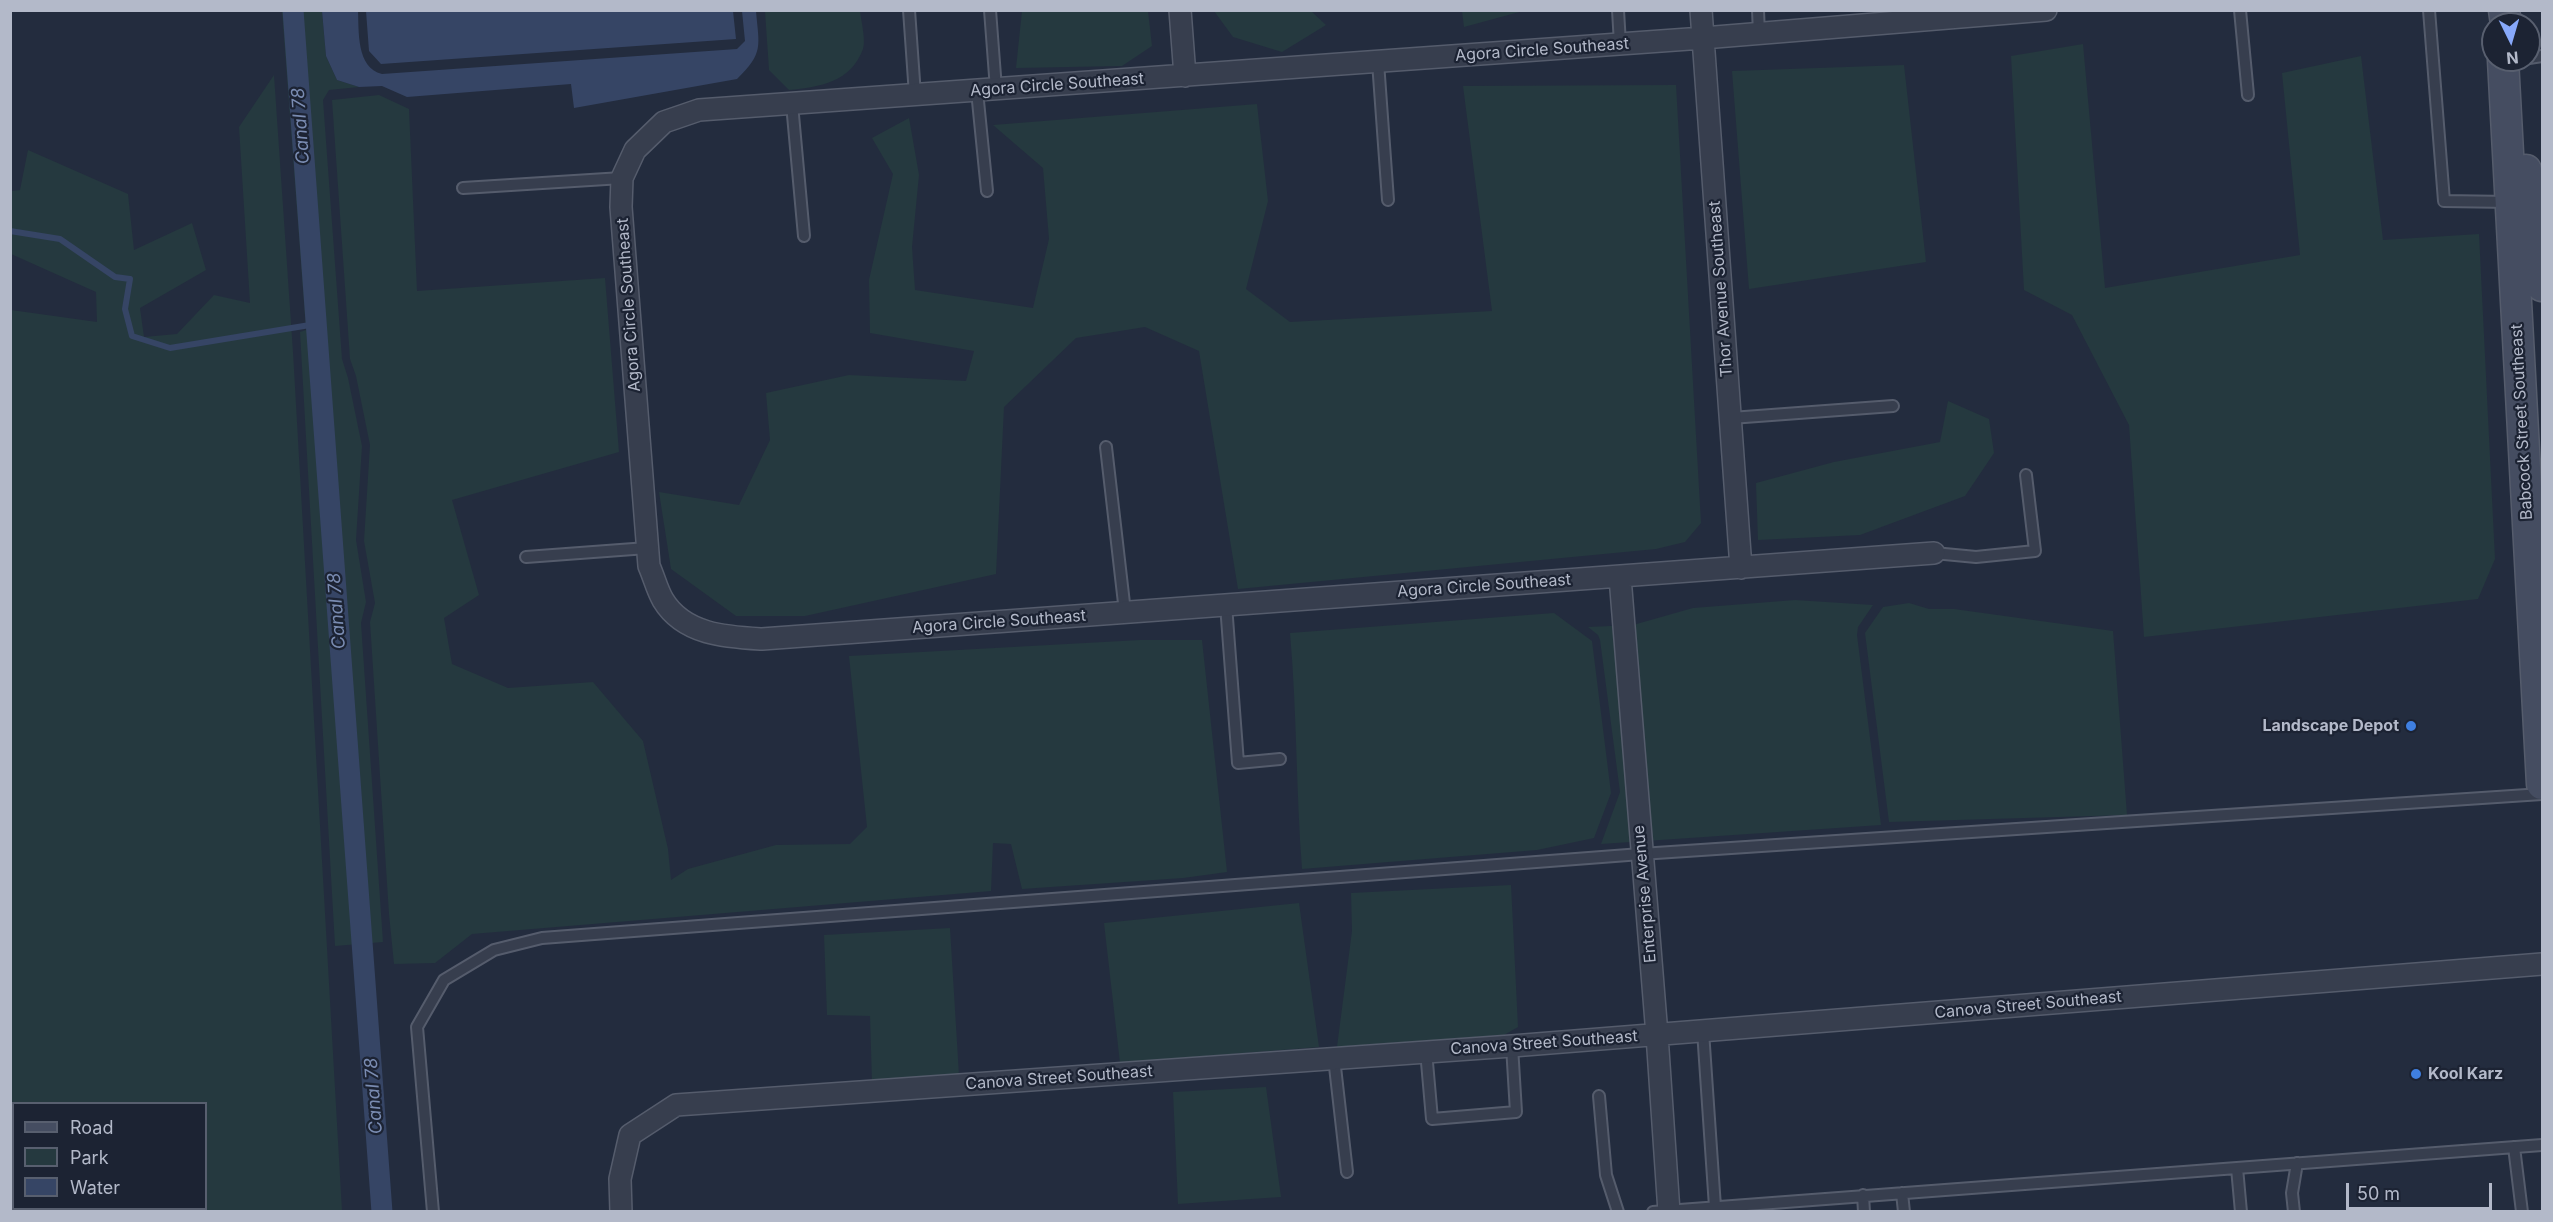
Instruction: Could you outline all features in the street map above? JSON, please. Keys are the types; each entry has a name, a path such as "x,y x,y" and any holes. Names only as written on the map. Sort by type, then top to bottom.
{"main road":[{"name":"Babcock Street Southeast","path":"2504,72 2542,784"},
{"path":"2513,72 2542,285"}],"street":[{"path":"1180,10 1185,76"},
{"name":"Thor Avenue Southeast","path":"1701,10 1741,568"},
{"name":"Agora Circle Southeast","path":"1934,553 762,639 721,637 688,625 664,602 649,566 621,207 622,178 635,150 664,122 699,110 1759,34 1952,14 2046,10"},
{"name":"Enterprise Avenue","path":"1620,577 1657,1035 1664,1211"},
{"name":"Canova Street Southeast","path":"621,1212 620,1179 630,1135 676,1105 1512,1046 2542,964"}],"lane":[{"path":"909,10 915,95"},
{"path":"987,191 990,10"},
{"path":"1618,10 1620,44"},
{"path":"1758,10 1759,34"},
{"path":"2240,10 2248,95"},
{"path":"2428,10 2444,201 2511,202"},
{"path":"1378,62 1388,201"},
{"path":"792,104 804,236"},
{"path":"463,188 622,178"},
{"path":"1731,418 1893,406"},
{"path":"1106,447 1125,612"},
{"path":"1934,553 1976,557 2035,550 2026,475"},
{"path":"526,557 647,548"},
{"path":"1226,605 1238,763 1280,759"},
{"path":"433,1212 417,1027 444,980 494,950 542,938 1641,855 2542,794"},
{"path":"1703,1031 1715,1207"},
{"path":"1426,1052 1432,1119 1516,1112 1512,1046"},
{"path":"1334,1058 1347,1172"},
{"path":"1599,1096 1606,1175 1618,1212"},
{"path":"1664,1211 2542,1145"},
{"path":"2514,1147 2522,1212"},
{"path":"2294,1212 2292,1193 2297,1163"},
{"path":"2237,1168 2241,1212"},
{"path":"1902,1193 1904,1212"},
{"path":"1863,1195 1864,1212"}],"green space":[{"path":"1462,10 1523,11 1464,27"},
{"path":"282,11 322,11 326,56 337,80 359,87 329,90 323,100 342,359 362,446 356,540 366,602 361,623 383,942 335,946 300,332 306,330"},
{"path":"765,11 860,11 864,45 858,60 851,69 833,81 789,90 769,70"},
{"path":"1022,11 1148,11 1152,46 1122,66 1016,68"},
{"path":"1214,11 1311,11 1326,25 1282,52 1233,37"},
{"path":"2083,44 2105,288 2300,255 2282,73 2361,56 2383,240 2479,234 2495,559 2478,599 2144,637 2129,425 2072,315 2024,290 2011,56"},
{"path":"1904,65 1926,262 1749,289 1732,71"},
{"path":"274,75 293,352 342,1211 11,1211 11,310 97,322 96,292 11,254 11,191 20,190 28,150 128,194 134,250 192,223 206,270 140,308 144,337 177,334 214,295 250,303 239,127"},
{"path":"1676,85 1701,523 1685,542 1656,549 1238,589 1199,351 1145,327 1076,338 1004,407 996,574 805,616 736,616 671,569 659,492 739,505 770,440 766,393 849,375 966,381 974,351 870,333 869,280 893,174 872,138 909,118 919,175 912,247 915,290 1033,308 1049,239 1043,168 993,125 1257,104 1268,201 1246,289 1290,322 1492,311 1463,86"},
{"path":"379,95 409,109 417,291 605,278 619,452 452,500 479,595 444,618 452,664 508,688 593,682 643,741 668,849 671,880 688,869 776,845 850,844 867,827 849,656 1140,640 1202,640 1227,872 1183,878 1022,889 1011,844 993,843 991,891 472,934 435,963 394,964 370,622 375,603 364,541 370,445 356,376 350,359 332,100"},
{"path":"1948,401 1989,419 1994,453 1965,496 1860,535 1758,540 1756,483 1834,462 1940,442"},
{"path":"1795,600 1873,605 1858,627 1857,635 1881,825 1601,844 1620,792 1600,640 1598,635 1588,627 1633,625 1693,608"},
{"path":"1909,603 1929,609 1954,609 2113,631 2127,815 1889,822 1865,633 1883,607"},
{"path":"1554,613 1592,641 1611,793 1594,838 1537,850 1302,869 1290,633"},
{"path":"1511,885 1518,1027 1504,1035 1337,1047 1352,931 1351,893"},
{"path":"1299,903 1319,1047 1120,1063 1104,923"},
{"path":"950,928 959,1075 872,1082 870,1016 827,1015 824,935"},
{"path":"1266,1087 1281,1197 1178,1204 1173,1092"}],"water":[{"path":"322,11 358,11 359,38 363,56 367,64 382,74 737,49 745,41 742,11 756,11 758,48 752,62 737,79 574,108 571,84 407,97 382,86 359,87 337,80 326,56"},
{"path":"366,11 733,11 736,39 381,64 369,51"}],"waterway":[{"name":"Canal 78","path":"293,10 382,1212"},
{"path":"10,231 60,239 115,277 130,279 125,309 132,336 170,348 316,324"}],"place":[{"name":"Landscape Depot","path":"2411,726"},
{"name":"Kool Karz","path":"2416,1074"}]}
